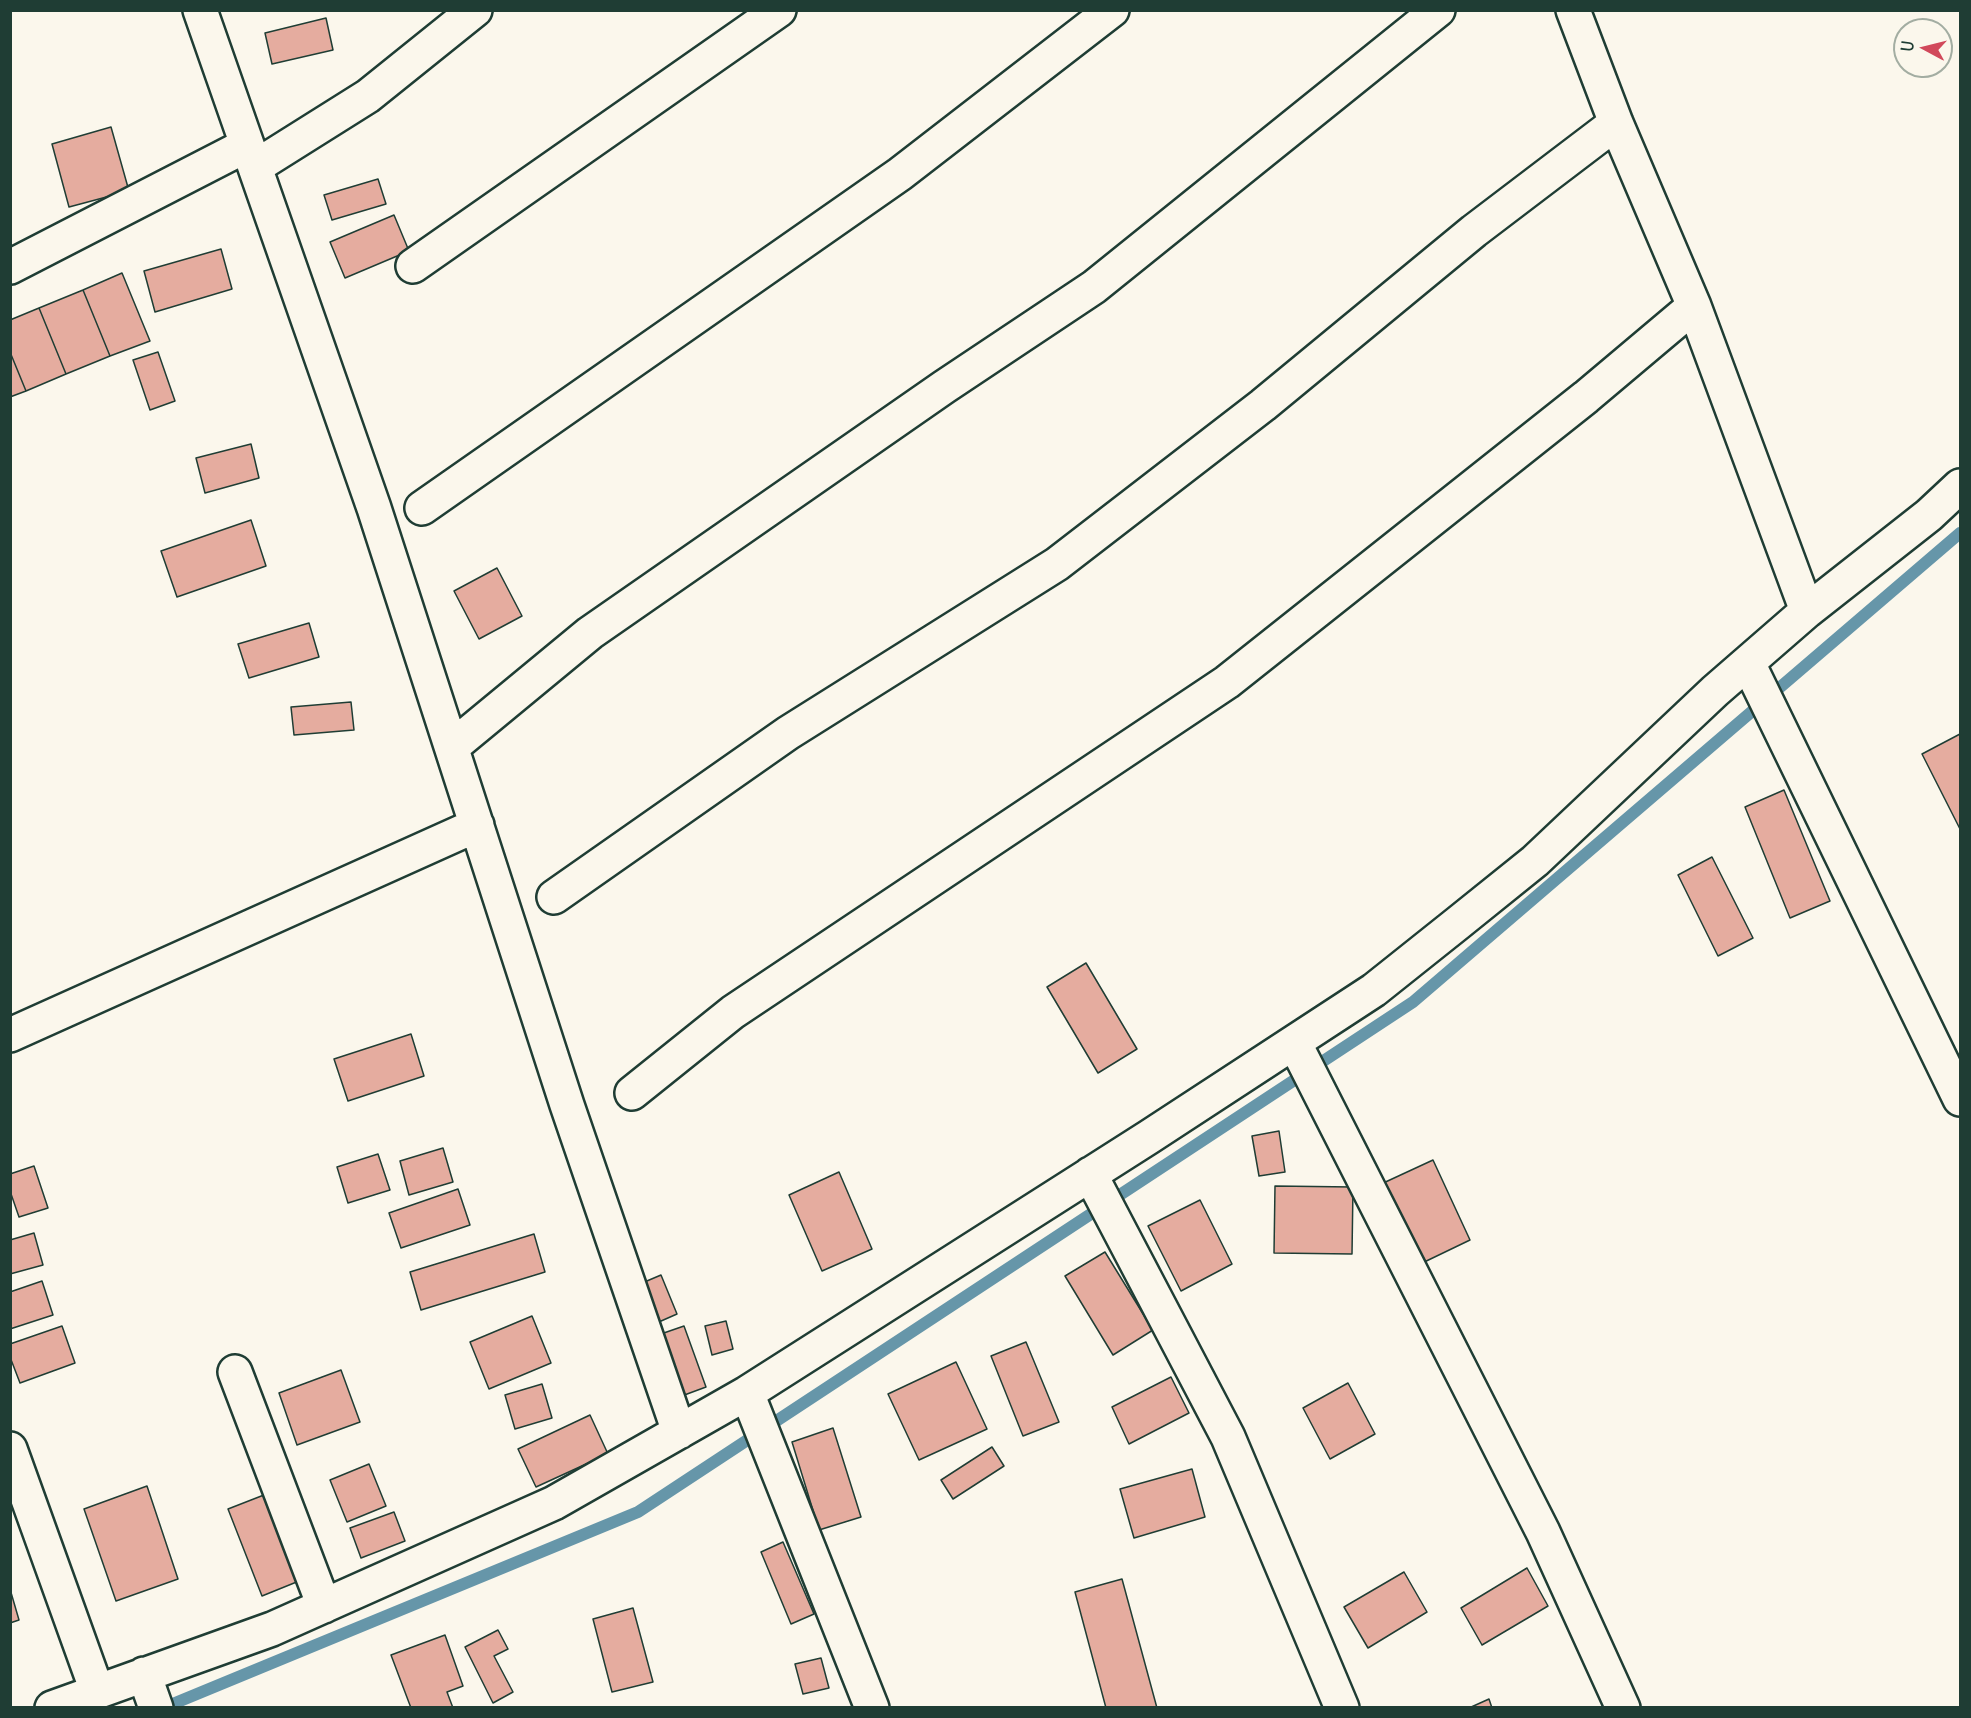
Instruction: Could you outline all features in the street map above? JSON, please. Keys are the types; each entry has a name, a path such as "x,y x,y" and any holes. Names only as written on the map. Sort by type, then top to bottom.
{"street":[{"path":"200,10 370,497 567,1105 679,1432"},
{"path":"10,267 251,156 368,96 475,10"},
{"path":"413,266 779,10"},
{"path":"422,508 900,174 1112,10"},
{"path":"452,747 590,633 944,387 1094,288 1437,10"},
{"path":"1573,10 1616,123 1694,306 1807,611"},
{"path":"554,897 788,733 1057,564 1263,405 1474,231 1616,123"},
{"path":"632,1093 733,1012 1227,682 1576,405 1694,306"},
{"path":"52,1707 272,1629 554,1503 747,1393 1295,1044 1374,990 1535,861 1748,663 1807,611 1929,515 1960,486"},
{"path":"1748,663 1960,1099"},
{"path":"10,1035 477,825"},
{"path":"1295,1044 1543,1532 1623,1707"},
{"path":"1090,1174 1228,1437 1342,1707"},
{"path":"235,1372 324,1606"},
{"path":"747,1393 872,1707"},
{"path":"10,1449 97,1691"},
{"path":"144,1674 156,1707"}],"building":[{"path":"326,18 333,50 272,64 265,33"},
{"path":"111,127 129,191 69,207 52,144"},
{"path":"378,179 386,204 332,220 324,195"},
{"path":"394,215 409,251 345,278 330,242"},
{"path":"221,249 232,289 155,312 144,271"},
{"path":"122,273 150,341 110,356 83,290"},
{"path":"83,290 110,356 66,374 39,308"},
{"path":"39,308 66,374 26,391 10,352 10,320"},
{"path":"10,352 26,391 10,397"},
{"path":"158,352 175,401 150,410 133,360"},
{"path":"251,444 259,478 205,493 196,458"},
{"path":"251,520 266,566 177,597 161,551"},
{"path":"497,568 522,616 479,639 454,591"},
{"path":"309,623 319,657 249,678 238,644"},
{"path":"351,702 354,730 294,735 291,707"},
{"path":"1960,734 1960,829 1922,754"},
{"path":"1784,790 1830,901 1790,918 1745,807"},
{"path":"1712,857 1753,938 1718,956 1678,875"},
{"path":"1086,963 1137,1049 1098,1073 1047,987"},
{"path":"411,1034 424,1076 348,1101 334,1059"},
{"path":"1279,1131 1285,1172 1259,1176 1252,1136"},
{"path":"443,1148 453,1182 409,1195 400,1161"},
{"path":"378,1154 390,1190 348,1203 337,1167"},
{"path":"1433,1160 1470,1240 1416,1266 1379,1185"},
{"path":"34,1166 48,1208 19,1217 10,1191 10,1174"},
{"path":"839,1172 872,1249 822,1271 789,1195"},
{"path":"1275,1186 1353,1187 1352,1254 1274,1253"},
{"path":"458,1189 470,1225 401,1248 389,1213"},
{"path":"1200,1200 1232,1264 1181,1291 1148,1226"},
{"path":"34,1233 43,1265 10,1274 10,1240"},
{"path":"534,1234 545,1272 421,1310 410,1272"},
{"path":"1105,1252 1153,1330 1113,1355 1065,1276"},
{"path":"661,1275 677,1314 652,1325 635,1286"},
{"path":"42,1281 53,1315 10,1329 10,1292"},
{"path":"532,1316 551,1363 489,1389 470,1342"},
{"path":"726,1321 733,1349 712,1355 705,1326"},
{"path":"62,1326 75,1363 20,1383 10,1357 10,1344"},
{"path":"684,1326 706,1387 679,1397 658,1335"},
{"path":"1026,1342 1059,1422 1023,1436 991,1356"},
{"path":"956,1362 987,1429 919,1460 888,1394"},
{"path":"341,1370 360,1422 297,1445 279,1393"},
{"path":"1171,1377 1189,1413 1129,1444 1112,1407"},
{"path":"1348,1383 1375,1434 1330,1459 1303,1408"},
{"path":"542,1384 552,1418 515,1429 505,1395"},
{"path":"590,1415 608,1454 536,1487 518,1449"},
{"path":"833,1428 861,1517 819,1530 792,1442"},
{"path":"992,1447 1004,1466 953,1499 941,1480"},
{"path":"369,1464 386,1506 347,1522 330,1480"},
{"path":"1192,1469 1205,1517 1134,1538 1120,1489"},
{"path":"147,1486 178,1579 116,1601 84,1509"},
{"path":"269,1493 304,1579 262,1596 228,1509"},
{"path":"394,1512 405,1541 361,1558 350,1528"},
{"path":"783,1542 814,1614 791,1624 761,1552"},
{"path":"1527,1568 1548,1606 1482,1645 1461,1608"},
{"path":"1404,1572 1427,1612 1368,1648 1344,1607"},
{"path":"1122,1579 1157,1708 1106,1708 1075,1592"},
{"path":"10,1589 19,1620 10,1623"},
{"path":"633,1608 653,1682 612,1692 593,1619"},
{"path":"498,1630 508,1649 494,1656 513,1692 493,1703 465,1647"},
{"path":"445,1635 463,1686 447,1692 453,1708 411,1708 391,1655"},
{"path":"821,1658 829,1688 803,1694 795,1664"},
{"path":"1489,1699 1492,1708 1469,1708"}],"waterway":[{"path":"163,1708 638,1512 1413,1002 1960,533"}]}
